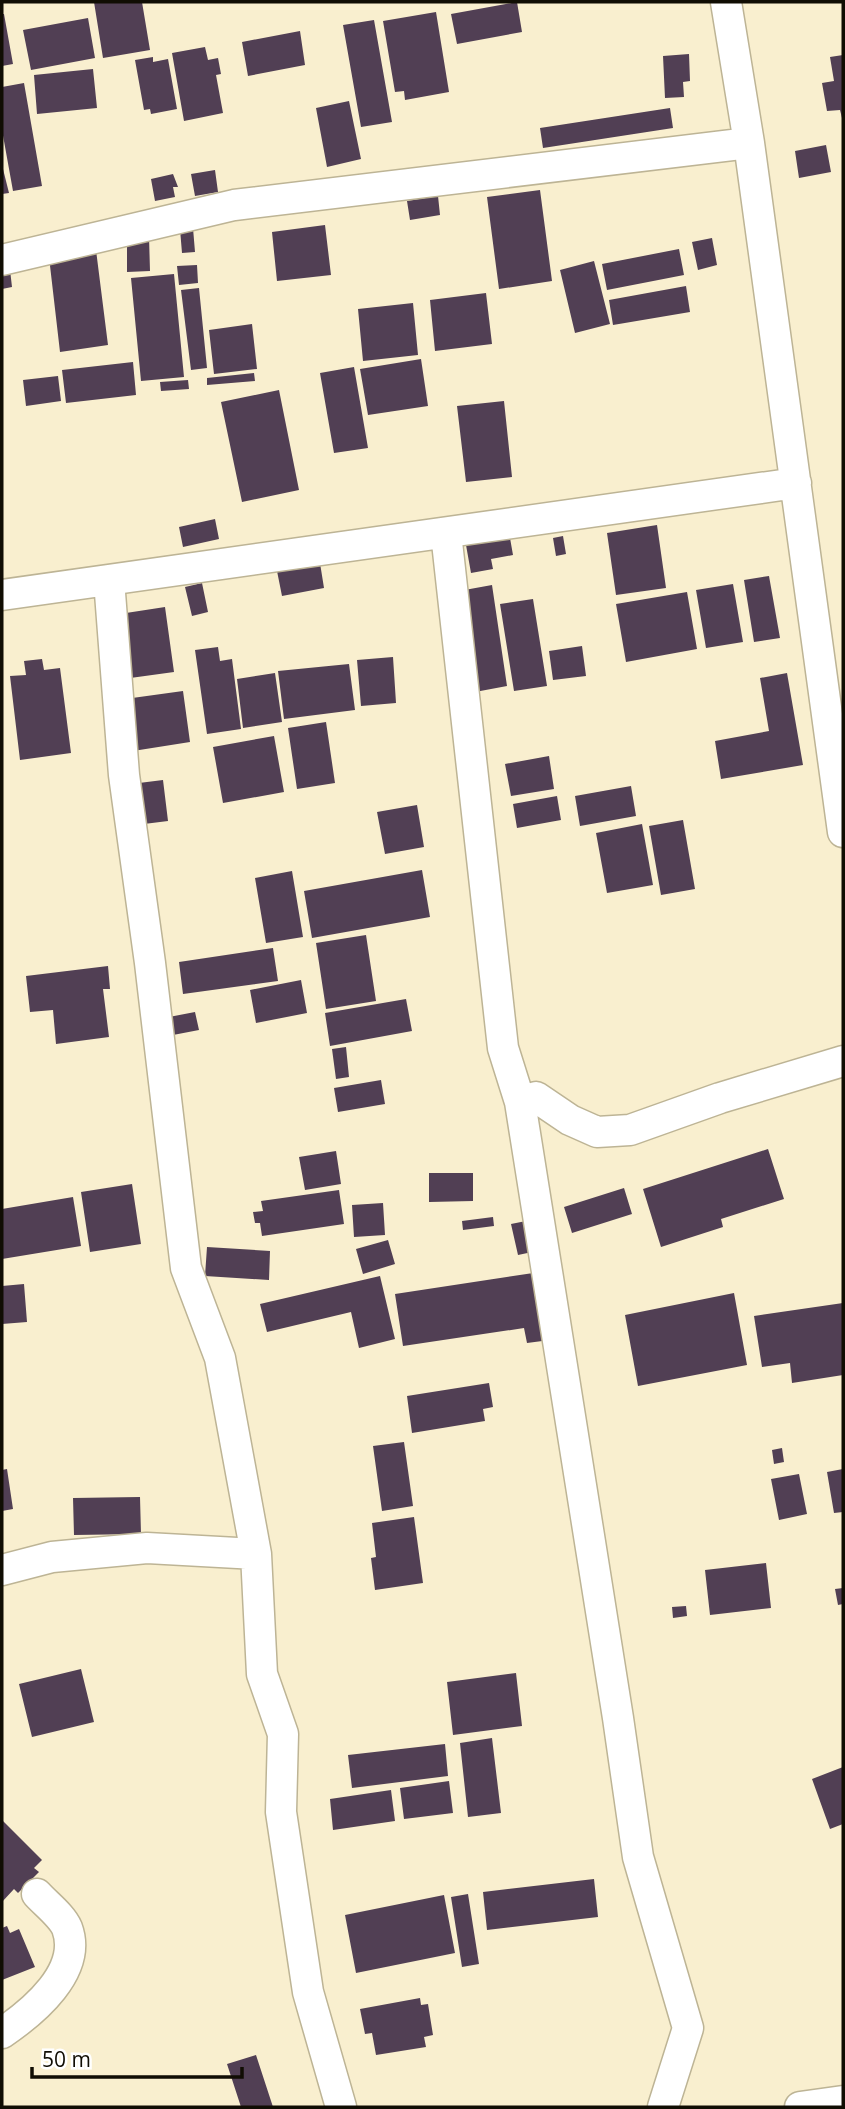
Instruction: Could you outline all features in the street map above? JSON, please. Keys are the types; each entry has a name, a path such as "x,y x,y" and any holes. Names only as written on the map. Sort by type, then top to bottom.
{"street":[{"path":"727,2 749,144 843,832"},
{"path":"2,260 234,205 749,144"},
{"path":"2,595 796,483"},
{"path":"446,533 503,1048 520,1102 638,1857 688,2028 663,2107"},
{"path":"109,580 124,775 150,963 186,1268 220,1358 256,1554 262,1674 284,1734 281,1812 308,1992 341,2107"},
{"path":"520,1102 536,1097 569,1120 597,1132 630,1130 720,1098 843,1061"},
{"path":"2,1570 52,1557 147,1548 256,1554"},
{"path":"2,2034 24,2019 62,1976 71,1947 66,1925 37,1894"},
{"path":"800,2107 843,2101"}],"building":[{"path":"94,2 142,2 150,50 103,58"},
{"path":"517,2 522,32 457,44 451,14"},
{"path":"436,12 449,92 405,100 404,91 395,92 383,21"},
{"path":"2,14 13,64 2,66"},
{"path":"88,18 95,58 31,70 23,30"},
{"path":"374,20 392,122 361,127 343,25"},
{"path":"300,31 305,65 248,76 242,42"},
{"path":"205,47 208,60 218,58 221,74 216,75 223,113 184,121 172,53"},
{"path":"689,54 690,81 683,82 684,97 665,98 663,56"},
{"path":"843,55 842,118 840,110 827,111 822,83 834,81 830,57"},
{"path":"153,57 153,62 168,59 177,109 151,114 150,109 144,110 135,60"},
{"path":"93,69 97,108 37,114 34,75"},
{"path":"24,83 42,186 13,191 2,130 2,87"},
{"path":"349,101 361,159 327,167 316,108"},
{"path":"670,108 673,128 543,148 540,128"},
{"path":"826,145 831,172 799,178 795,151"},
{"path":"2,165 9,193 2,194"},
{"path":"215,170 218,192 195,196 191,174"},
{"path":"173,174 178,187 173,187 175,197 155,201 151,179"},
{"path":"540,190 552,281 499,289 487,197"},
{"path":"438,196 440,215 410,220 407,201"},
{"path":"325,225 331,275 277,281 272,232"},
{"path":"193,228 195,252 182,253 180,229"},
{"path":"127,236 149,236 150,271 127,272"},
{"path":"712,238 717,265 698,270 692,242"},
{"path":"679,249 684,275 607,290 602,264"},
{"path":"96,250 108,345 60,352 49,257"},
{"path":"9,261 12,287 2,289 2,262"},
{"path":"594,261 610,324 575,333 560,270"},
{"path":"197,265 198,283 179,285 177,266"},
{"path":"174,274 184,377 141,381 131,278"},
{"path":"686,286 690,312 613,325 609,300"},
{"path":"199,288 207,368 191,370 181,290"},
{"path":"486,293 492,344 435,351 430,300"},
{"path":"413,303 418,355 363,361 358,309"},
{"path":"252,324 257,369 214,374 209,330"},
{"path":"421,359 428,406 368,415 360,369"},
{"path":"133,362 136,395 66,403 62,370"},
{"path":"354,367 368,448 334,453 320,373"},
{"path":"254,373 255,381 207,385 207,378"},
{"path":"58,376 61,401 26,406 23,380"},
{"path":"188,380 189,389 161,391 160,382"},
{"path":"279,390 299,490 242,502 221,402"},
{"path":"504,401 512,477 466,482 457,406"},
{"path":"215,519 219,539 183,547 179,527"},
{"path":"657,525 666,588 616,595 607,533"},
{"path":"563,536 566,554 556,556 553,538"},
{"path":"510,538 513,555 491,559 493,569 471,573 466,545"},
{"path":"320,563 324,588 282,596 277,571"},
{"path":"769,576 780,638 754,642 744,580"},
{"path":"202,583 208,612 192,616 185,587"},
{"path":"733,584 743,642 706,648 696,590"},
{"path":"492,585 507,686 475,692 459,591"},
{"path":"687,592 697,649 626,662 616,604"},
{"path":"533,599 547,686 514,691 500,604"},
{"path":"165,607 174,672 123,679 113,615"},
{"path":"582,646 586,676 553,680 549,651"},
{"path":"218,647 220,661 232,659 241,729 207,734 195,650"},
{"path":"393,657 396,703 361,706 357,660"},
{"path":"42,659 44,670 60,668 71,753 20,760 10,676 26,675 24,661"},
{"path":"349,664 355,710 284,719 278,671"},
{"path":"275,673 282,722 243,728 237,679"},
{"path":"787,673 803,765 721,779 715,741 769,731 760,678"},
{"path":"183,691 190,742 133,751 125,699"},
{"path":"326,722 335,783 297,789 288,728"},
{"path":"274,736 284,792 223,803 213,747"},
{"path":"549,756 554,789 511,796 505,764"},
{"path":"163,780 168,821 144,824 139,783"},
{"path":"631,786 636,816 580,826 575,796"},
{"path":"557,796 561,820 517,828 513,804"},
{"path":"417,805 424,847 385,854 377,812"},
{"path":"683,820 695,889 661,895 649,826"},
{"path":"642,824 653,885 607,893 596,833"},
{"path":"422,870 430,917 312,938 304,891"},
{"path":"292,871 303,937 266,943 255,878"},
{"path":"366,935 376,1001 326,1009 316,943"},
{"path":"273,948 278,981 183,994 179,962"},
{"path":"108,966 110,989 103,989 109,1037 56,1044 53,1010 30,1012 26,976"},
{"path":"301,980 307,1013 256,1023 250,990"},
{"path":"406,999 412,1031 330,1046 325,1013"},
{"path":"195,1012 199,1030 173,1035 169,1017"},
{"path":"346,1047 349,1077 336,1079 332,1049"},
{"path":"381,1080 385,1104 338,1112 334,1088"},
{"path":"768,1149 784,1199 721,1219 723,1227 661,1247 643,1189"},
{"path":"336,1151 341,1184 305,1190 299,1157"},
{"path":"429,1173 473,1173 473,1201 429,1202"},
{"path":"132,1184 141,1244 90,1252 81,1192"},
{"path":"624,1188 632,1214 572,1233 564,1207"},
{"path":"339,1190 344,1224 262,1236 260,1223 255,1223 253,1212 263,1211 261,1201"},
{"path":"73,1197 81,1246 2,1259 2,1209"},
{"path":"383,1203 385,1235 354,1237 352,1205"},
{"path":"493,1217 494,1226 463,1230 462,1221"},
{"path":"531,1220 537,1251 518,1255 511,1224"},
{"path":"388,1240 395,1264 363,1274 356,1249"},
{"path":"207,1247 270,1251 269,1280 205,1276"},
{"path":"540,1272 550,1340 527,1343 524,1328 403,1346 395,1294"},
{"path":"380,1276 395,1339 359,1348 351,1312 267,1332 260,1304"},
{"path":"24,1284 27,1322 2,1324 2,1286"},
{"path":"734,1293 747,1365 638,1386 625,1315"},
{"path":"843,1303 843,1375 792,1383 790,1363 762,1367 754,1316"},
{"path":"489,1383 493,1407 483,1409 485,1421 412,1433 407,1396"},
{"path":"404,1442 413,1506 382,1511 373,1446"},
{"path":"782,1448 784,1462 774,1464 772,1450"},
{"path":"7,1469 13,1509 2,1511 2,1470"},
{"path":"843,1469 843,1512 834,1513 827,1472"},
{"path":"799,1474 807,1514 779,1520 771,1479"},
{"path":"140,1497 141,1534 74,1535 73,1498"},
{"path":"414,1517 423,1583 375,1590 371,1558 376,1557 372,1523"},
{"path":"766,1563 771,1608 710,1615 705,1570"},
{"path":"843,1588 843,1604 838,1605 835,1589"},
{"path":"686,1606 687,1616 673,1618 672,1607"},
{"path":"81,1669 94,1722 32,1737 19,1684"},
{"path":"516,1673 522,1726 453,1735 447,1682"},
{"path":"492,1738 501,1813 468,1817 460,1743"},
{"path":"445,1744 448,1776 352,1788 348,1755"},
{"path":"843,1767 843,1824 830,1829 812,1779"},
{"path":"449,1781 453,1813 404,1819 400,1788"},
{"path":"391,1790 395,1821 333,1830 330,1799"},
{"path":"2,1820 42,1860 34,1868 39,1872 18,1893 14,1889 2,1902"},
{"path":"594,1879 598,1917 487,1930 483,1892"},
{"path":"468,1894 479,1964 462,1967 451,1897"},
{"path":"444,1895 455,1953 356,1973 345,1915"},
{"path":"7,1926 10,1933 19,1929 35,1967 2,1980 2,1928"},
{"path":"420,1998 421,2005 428,2004 433,2035 424,2037 426,2047 376,2055 372,2033 365,2034 360,2009"},
{"path":"256,2055 273,2107 241,2107 227,2064"}]}
